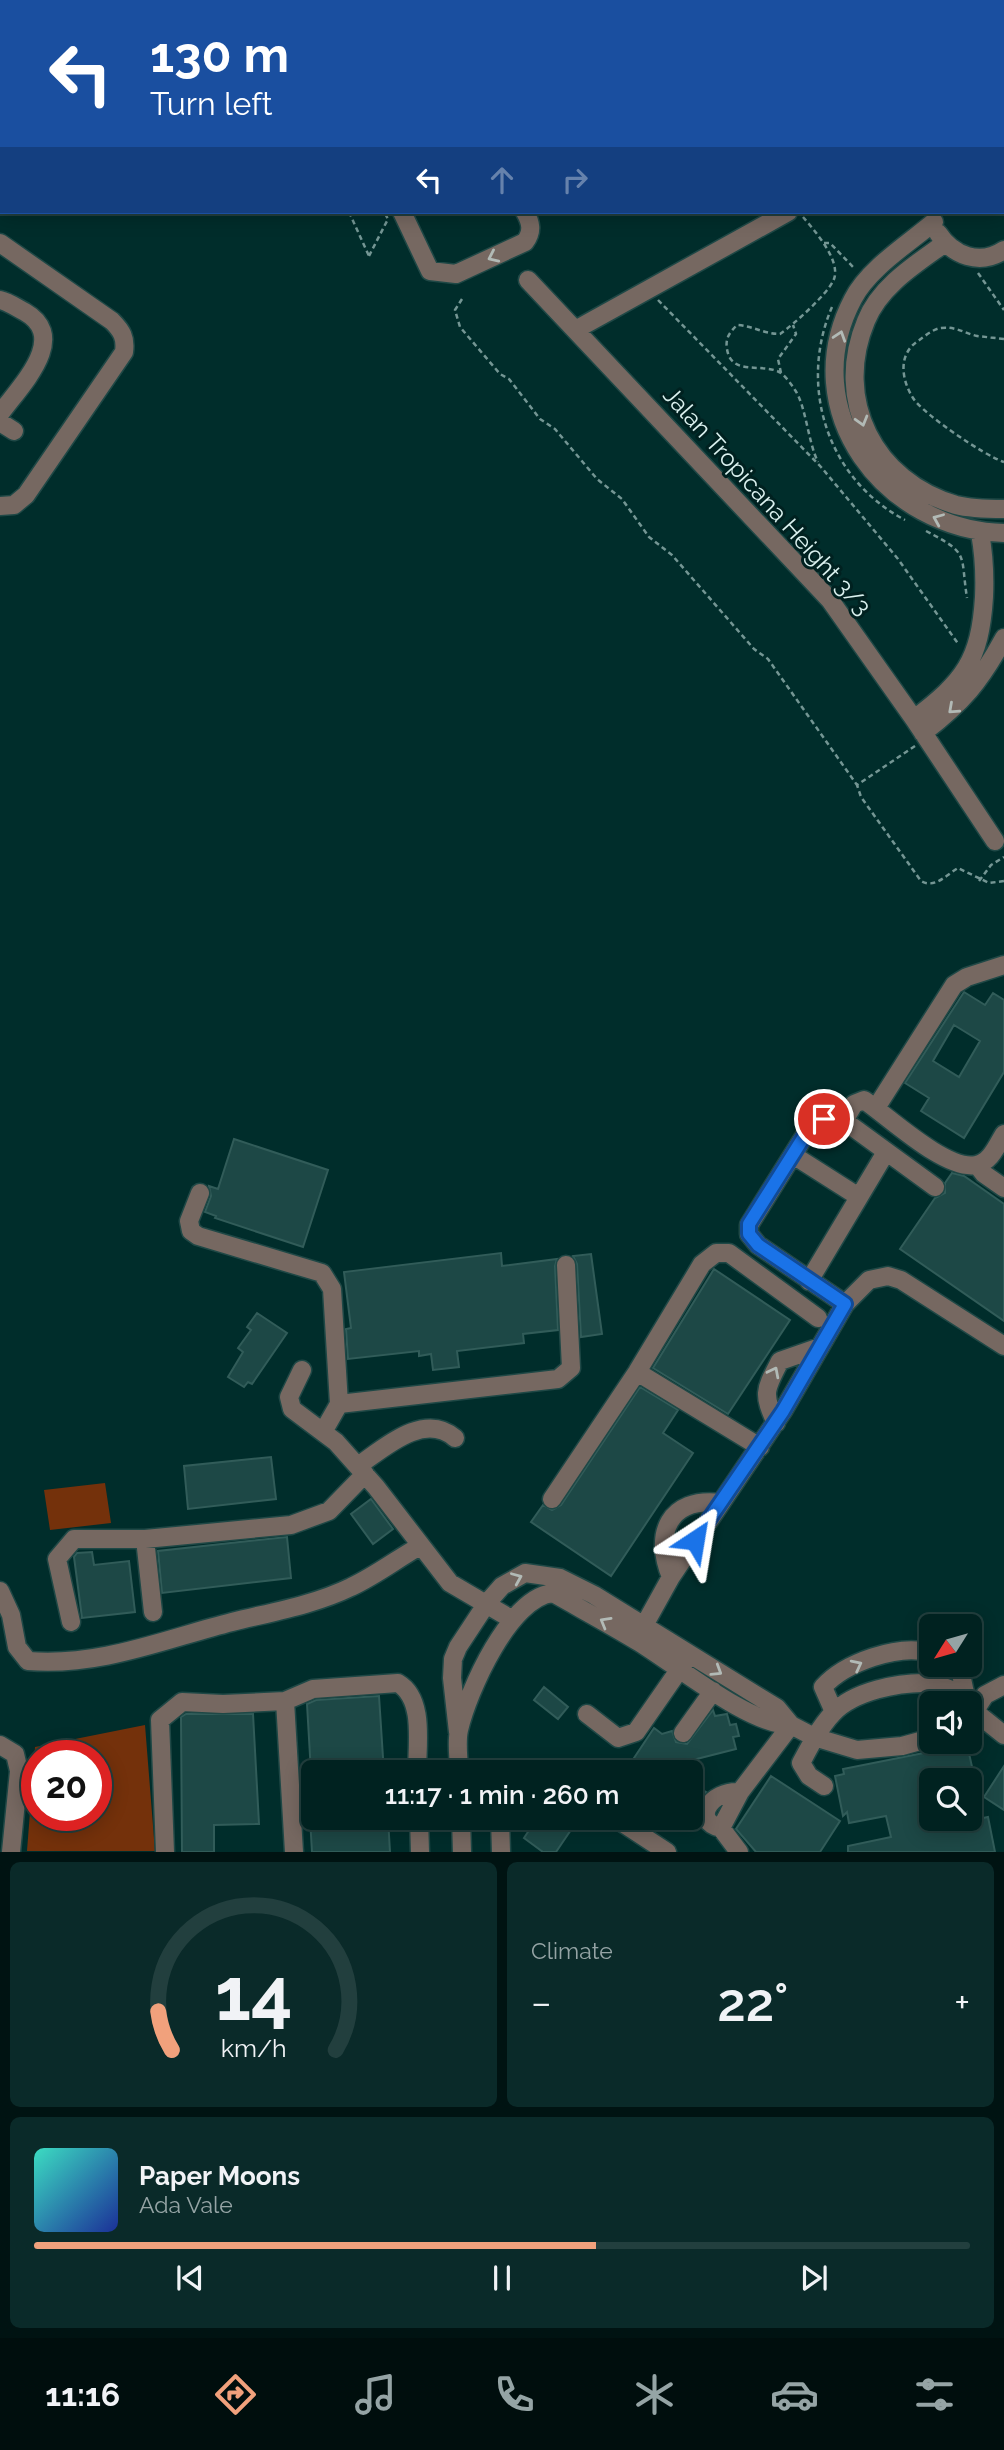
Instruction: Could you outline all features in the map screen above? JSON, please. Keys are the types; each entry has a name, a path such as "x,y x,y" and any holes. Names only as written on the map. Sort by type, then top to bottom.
{"street":[{"path":"403,214 430,271 456,274 525,242 530,234 530,222 526,214"},
{"path":"577,330 784,214"},
{"path":"1004,250 986,257 971,258 957,253 944,243 934,217 880,266 854,297 836,344 835,386 845,430 867,464 894,494 936,520 980,533 1004,533"},
{"path":"0,243 112,321 121,329 126,341 124,352 26,495 15,505 0,506"},
{"path":"944,243 894,281 866,319 853,368 856,400 864,431 893,470 929,494 957,506 1004,509"},
{"name":"Jalan Tropicana Height 3/3","path":"528,280 830,600 1000,849"},
{"path":"0,300 35,318 42,328 45,340 43,352 0,414"},
{"path":"921,730 957,706 983,629 995,566 980,533"},
{"path":"983,629 1004,632"},
{"path":"965,684 986,672 1004,638"},
{"path":"876,1108 954,985 967,977 1004,965"},
{"path":"844,1121 854,1104 864,1100 935,1152 964,1165 978,1165 989,1159 1004,1134"},
{"path":"845,1304 758,1245 749,1234 749,1224 807,1132 824,1119 839,1117 935,1187"},
{"path":"810,1281 886,1152"},
{"path":"793,1155 859,1197"},
{"path":"978,1165 984,1174 1004,1188"},
{"path":"200,1194 189,1222 191,1231 198,1236 322,1273 331,1289 339,1404 323,1432"},
{"path":"746,1265 758,1245"},
{"path":"551,1499 637,1372 702,1264 716,1253 729,1253 818,1318"},
{"path":"339,1404 558,1379 571,1368 566,1265"},
{"path":"640,1633 671,1577 776,1423 845,1304 869,1280 888,1276 901,1280 1004,1346"},
{"path":"776,1423 765,1400 768,1384 780,1361 820,1347"},
{"path":"302,1370 289,1397 292,1409 336,1442 450,1583 513,1620"},
{"path":"637,1372 760,1447"},
{"path":"71,1622 57,1559 74,1539 145,1539 291,1525 329,1511 361,1470 394,1440 427,1427 447,1431 455,1438"},
{"path":"671,1577 663,1559 663,1538 670,1521 686,1504 701,1501 720,1503"},
{"path":"145,1539 153,1612"},
{"path":"0,1591 12,1615 17,1647 29,1661 56,1664 83,1661 300,1605 351,1587 420,1546"},
{"path":"459,1760 453,1659 487,1603 502,1586 525,1573 559,1578 571,1583 640,1633 686,1662 777,1708 791,1725 814,1737 857,1750 902,1746 919,1741"},
{"path":"542,1594 543,1575"},
{"path":"458,1732 484,1665 524,1606 542,1594 553,1592 640,1633"},
{"path":"834,1712 823,1688 831,1678 876,1655 919,1651"},
{"path":"686,1662 713,1690 771,1724 791,1725"},
{"path":"587,1714 618,1738 627,1737 636,1732 686,1662"},
{"path":"165,1852 160,1720 182,1702 223,1704 285,1701 313,1689 398,1683 410,1689 415,1701 417,1760"},
{"path":"824,1786 809,1776 801,1763 814,1737 834,1712 859,1697 888,1687 930,1683 944,1691"},
{"path":"982,1697 1004,1685"},
{"path":"683,1733 713,1690"},
{"path":"285,1701 295,1852"},
{"path":"982,1717 1004,1735"},
{"path":"739,1852 721,1828 708,1820 708,1806 726,1791 740,1792 791,1725"},
{"path":"7,1749 19,1771 11,1852"},
{"path":"419,1830 420,1852"},
{"path":"461,1830 462,1852"},
{"path":"500,1830 501,1852"},
{"path":"633,1830 667,1852"}],"path":[{"path":"350,214 369,257 388,219 385,214"},
{"path":"781,373 765,368 749,369 735,363 728,354 726,342 737,325 751,326 766,334 780,334 793,325 834,279 834,267 824,243 800,214"},
{"path":"969,270 977,272 1004,310"},
{"path":"649,290 821,467 898,559 965,653 972,657"},
{"path":"463,299 455,310 460,327 500,374 509,379 540,419 555,429 597,479 622,499 649,537 672,555 754,649 768,659 857,785 860,797 921,881 927,884 935,883 958,868 979,881 998,884 1004,881"},
{"path":"793,325 796,334 791,343 780,352 778,359 781,373 797,392 811,448 821,467"},
{"path":"1004,339 976,335 953,327 938,328 908,347 903,359 904,376 913,398 924,410 988,457 1004,462"},
{"path":"727,371 735,363"},
{"path":"857,785 921,730"},
{"path":"979,881 1000,849"}],"shaded area":[{"path":"105,1483 111,1523 50,1530 44,1490"},
{"path":"145,1725 155,1851 27,1851 29,1831 112,1831 112,1740 70,1740"}],"building":[{"path":"964,992 985,1005 993,993 1004,1000 1004,1072 964,1138 921,1111 929,1098 905,1083","holes":["954,1025 980,1041 959,1077 933,1061"]},
{"path":"234,1139 328,1170 303,1247 215,1218 216,1216 205,1212 211,1196 209,1186 218,1189"},
{"path":"952,1173 964,1176 1004,1204 1004,1321 900,1249 935,1198 945,1193 945,1183"},
{"path":"501,1253 502,1266 557,1259 558,1330 523,1334 524,1343 457,1351 459,1367 433,1370 431,1354 419,1356 419,1351 348,1359 346,1329 351,1328 344,1272"},
{"path":"591,1254 602,1334 581,1337 577,1264 573,1256"},
{"path":"714,1269 790,1320 728,1414 653,1368"},
{"path":"257,1313 287,1333 252,1384 248,1382 244,1387 228,1377 243,1352 238,1348 251,1330 247,1327"},
{"path":"640,1387 678,1410 663,1433 693,1453 611,1576 531,1522 543,1505 552,1510 561,1505"},
{"path":"271,1457 276,1499 188,1509 184,1466"},
{"path":"371,1499 393,1529 373,1544 351,1514"},
{"path":"287,1537 291,1578 162,1593 158,1551"},
{"path":"92,1552 94,1565 129,1561 135,1612 82,1618 74,1557 77,1553"},
{"path":"544,1687 568,1707 558,1719 534,1700"},
{"path":"379,1696 383,1760 310,1760 307,1704 316,1700"},
{"path":"713,1710 715,1716 727,1714 730,1725 736,1724 739,1736 733,1737 736,1749 693,1760 633,1760 654,1728 662,1734 672,1731 676,1742 687,1744"},
{"path":"186,1714 253,1714 259,1824 214,1825 214,1852 182,1852 181,1717"},
{"path":"919,1754 969,1754 972,1768 919,1768 919,1831 982,1831 982,1818 988,1817 995,1852 848,1852 848,1846 891,1837 886,1816 849,1823 847,1812 843,1816 835,1776 844,1774 843,1769"},
{"path":"1004,1766 1004,1810 984,1797"},
{"path":"771,1776 840,1821 820,1852 756,1852 736,1829"},
{"path":"311,1830 389,1830 390,1852 312,1852"},
{"path":"529,1830 571,1830 556,1852 543,1852 524,1838"}],"route":[{"path":"695,1540 783,1411 845,1304 758,1245 749,1234 749,1224 807,1132 824,1119"}]}
